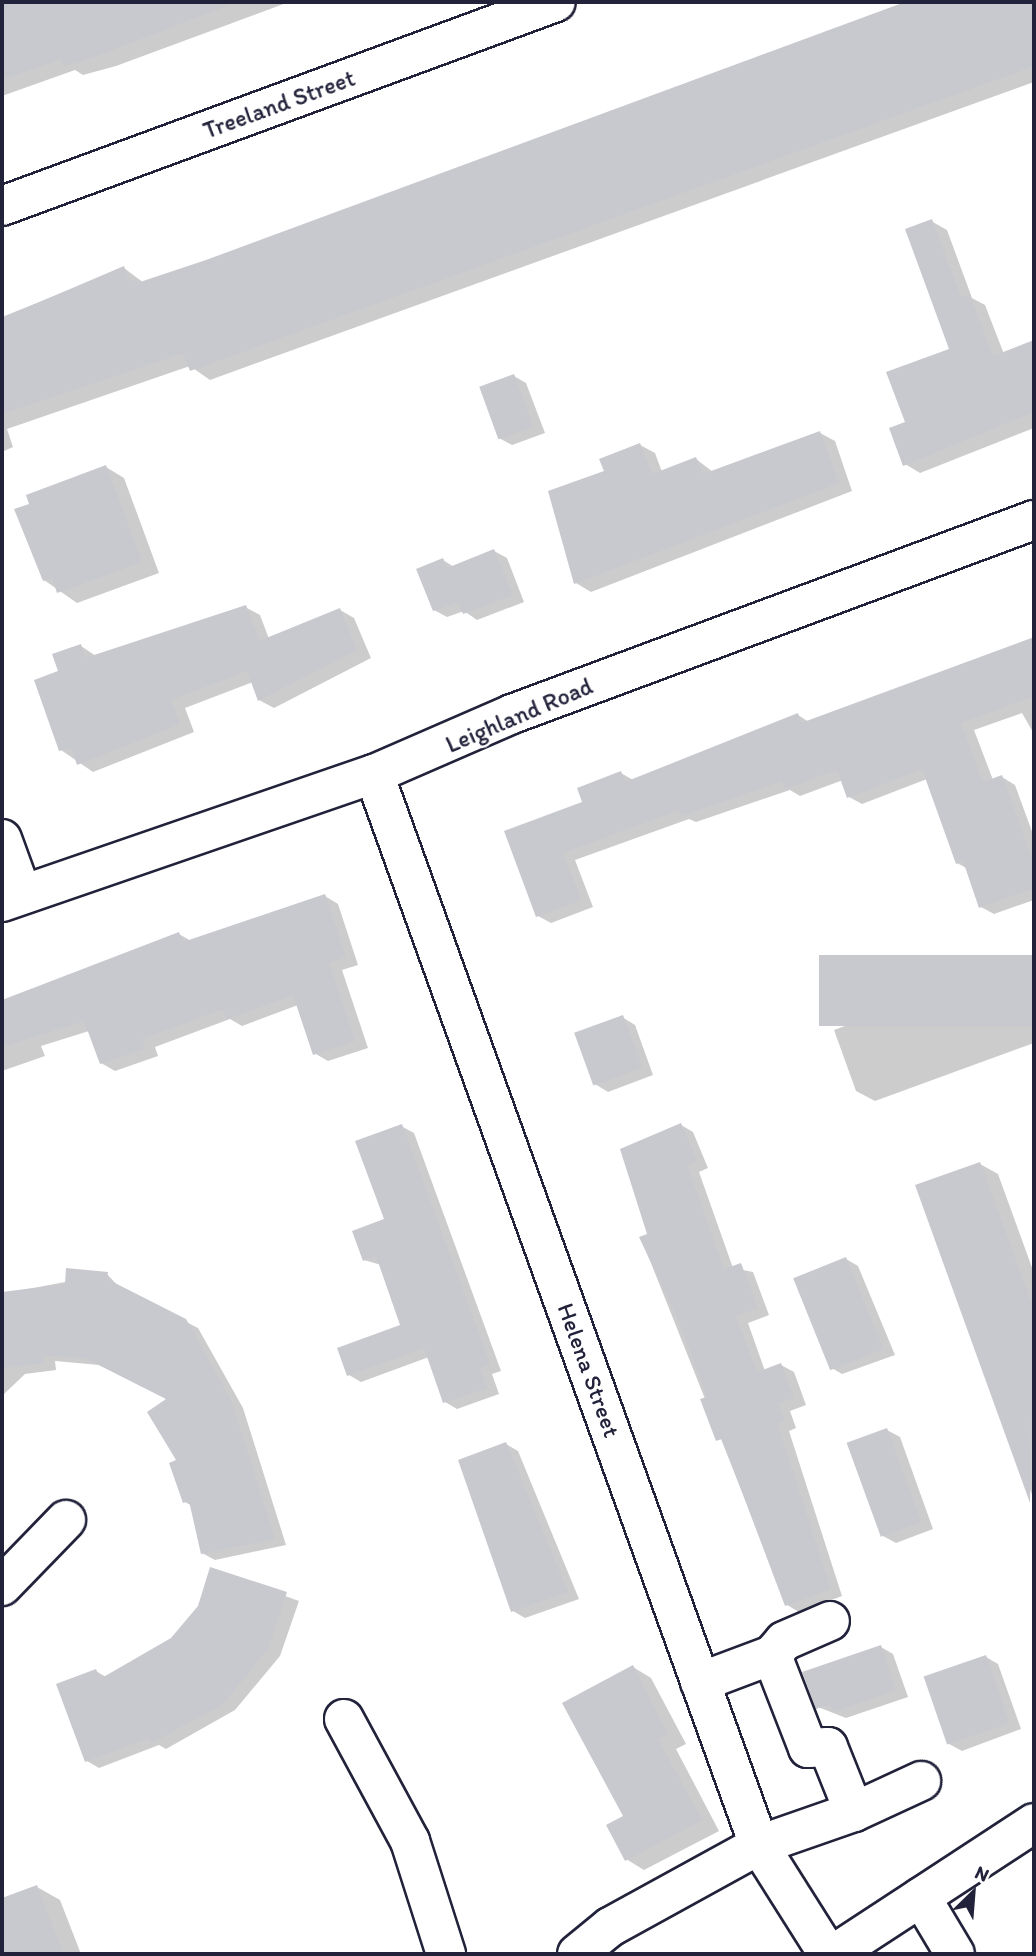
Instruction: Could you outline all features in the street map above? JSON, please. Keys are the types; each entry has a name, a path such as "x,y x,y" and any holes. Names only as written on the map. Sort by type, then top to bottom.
{"street":[{"name":"Treeland Street","path":"2,206 556,2"},
{"name":"Leighland Road","path":"12,898 374,774 512,714 1034,520"},
{"name":"Helena Street","path":"374,774 759,1844 828,1954"},
{"path":"2,839 12,898"},
{"path":"2,1586 66,1520"},
{"path":"700,1682 772,1655 783,1641 830,1621"},
{"path":"772,1655 808,1748 828,1747 854,1812"},
{"path":"344,1719 410,1841 446,1954"},
{"path":"577,1954 610,1927 759,1844 854,1812 921,1781"},
{"path":"834,1954 1034,1823"},
{"path":"921,1897 955,1954"}],"building":[{"path":"2,2 228,2 229,5 97,56 63,66 61,59 2,80"},
{"path":"905,2 1034,2 1034,66 190,371 183,353 2,414 2,318 124,266 129,280 140,282 206,260"},
{"path":"932,219 961,297 969,294 993,356 1034,340 1034,412 903,466 889,428 905,422 886,372 949,349 905,229"},
{"path":"514,374 533,427 498,439 479,387"},
{"path":"820,431 839,483 574,584 548,491 604,471 599,459 640,443 652,474 696,457 703,474"},
{"path":"106,465 142,562 57,593 52,578 43,581 14,509 29,504 26,495"},
{"path":"494,549 513,595 463,614 458,602 433,611 416,569 443,558 447,568"},
{"path":"246,605 259,641 340,608 357,650 258,701 247,671 171,700 180,724 77,765 71,748 59,751 34,680 58,671 52,654 81,644 85,658"},
{"path":"1034,637 1034,696 961,723 983,782 1002,775 1034,864 1034,888 979,908 963,861 956,864 922,769 847,798 837,770 785,789 782,781 681,816 679,810 563,853 581,900 536,917 504,831 582,802 577,788 621,771 625,782 798,713 801,723"},
{"path":"325,894 346,957 329,963 355,1041 313,1055 293,995 227,1019 223,1009 142,1039 145,1048 100,1064 84,1021 2,1047 2,1000 179,932 183,942"},
{"path":"819,955 1034,955 1034,1026 819,1026"},
{"path":"623,1015 642,1068 593,1085 574,1033"},
{"path":"681,1123 697,1161 687,1165 724,1269 741,1263 758,1308 736,1316 757,1372 781,1363 794,1398 778,1404 785,1421 777,1424 831,1589 785,1606 722,1439 716,1441 700,1399 707,1397 680,1324 639,1237 647,1234 620,1149"},
{"path":"402,1124 490,1364 480,1368 487,1388 443,1403 424,1348 347,1376 337,1348 400,1325 376,1256 363,1261 352,1231 384,1219 355,1141"},
{"path":"980,1162 1034,1309 1030,1503 915,1185"},
{"path":"846,1257 883,1349 830,1370 793,1278"},
{"path":"66,1268 108,1272 107,1279 186,1319 231,1400 275,1539 201,1554 189,1501 183,1503 169,1463 176,1460 147,1412 166,1399 85,1358 43,1355 44,1363 4,1368 2,1292 65,1284"},
{"path":"887,1428 921,1522 881,1537 847,1443"},
{"path":"506,1442 568,1592 511,1612 458,1460"},
{"path":"210,1567 287,1592 268,1649 223,1704 152,1743 149,1738 85,1762 56,1684 96,1669 100,1679 171,1638 198,1606"},
{"path":"881,1645 896,1690 833,1712 830,1704 816,1709 802,1672"},
{"path":"986,1655 1009,1723 947,1745 924,1676"},
{"path":"633,1665 668,1734 658,1739 702,1820 625,1861 606,1825 623,1816 562,1703"},
{"path":"37,1885 63,1954 2,1954 2,1898"}]}
